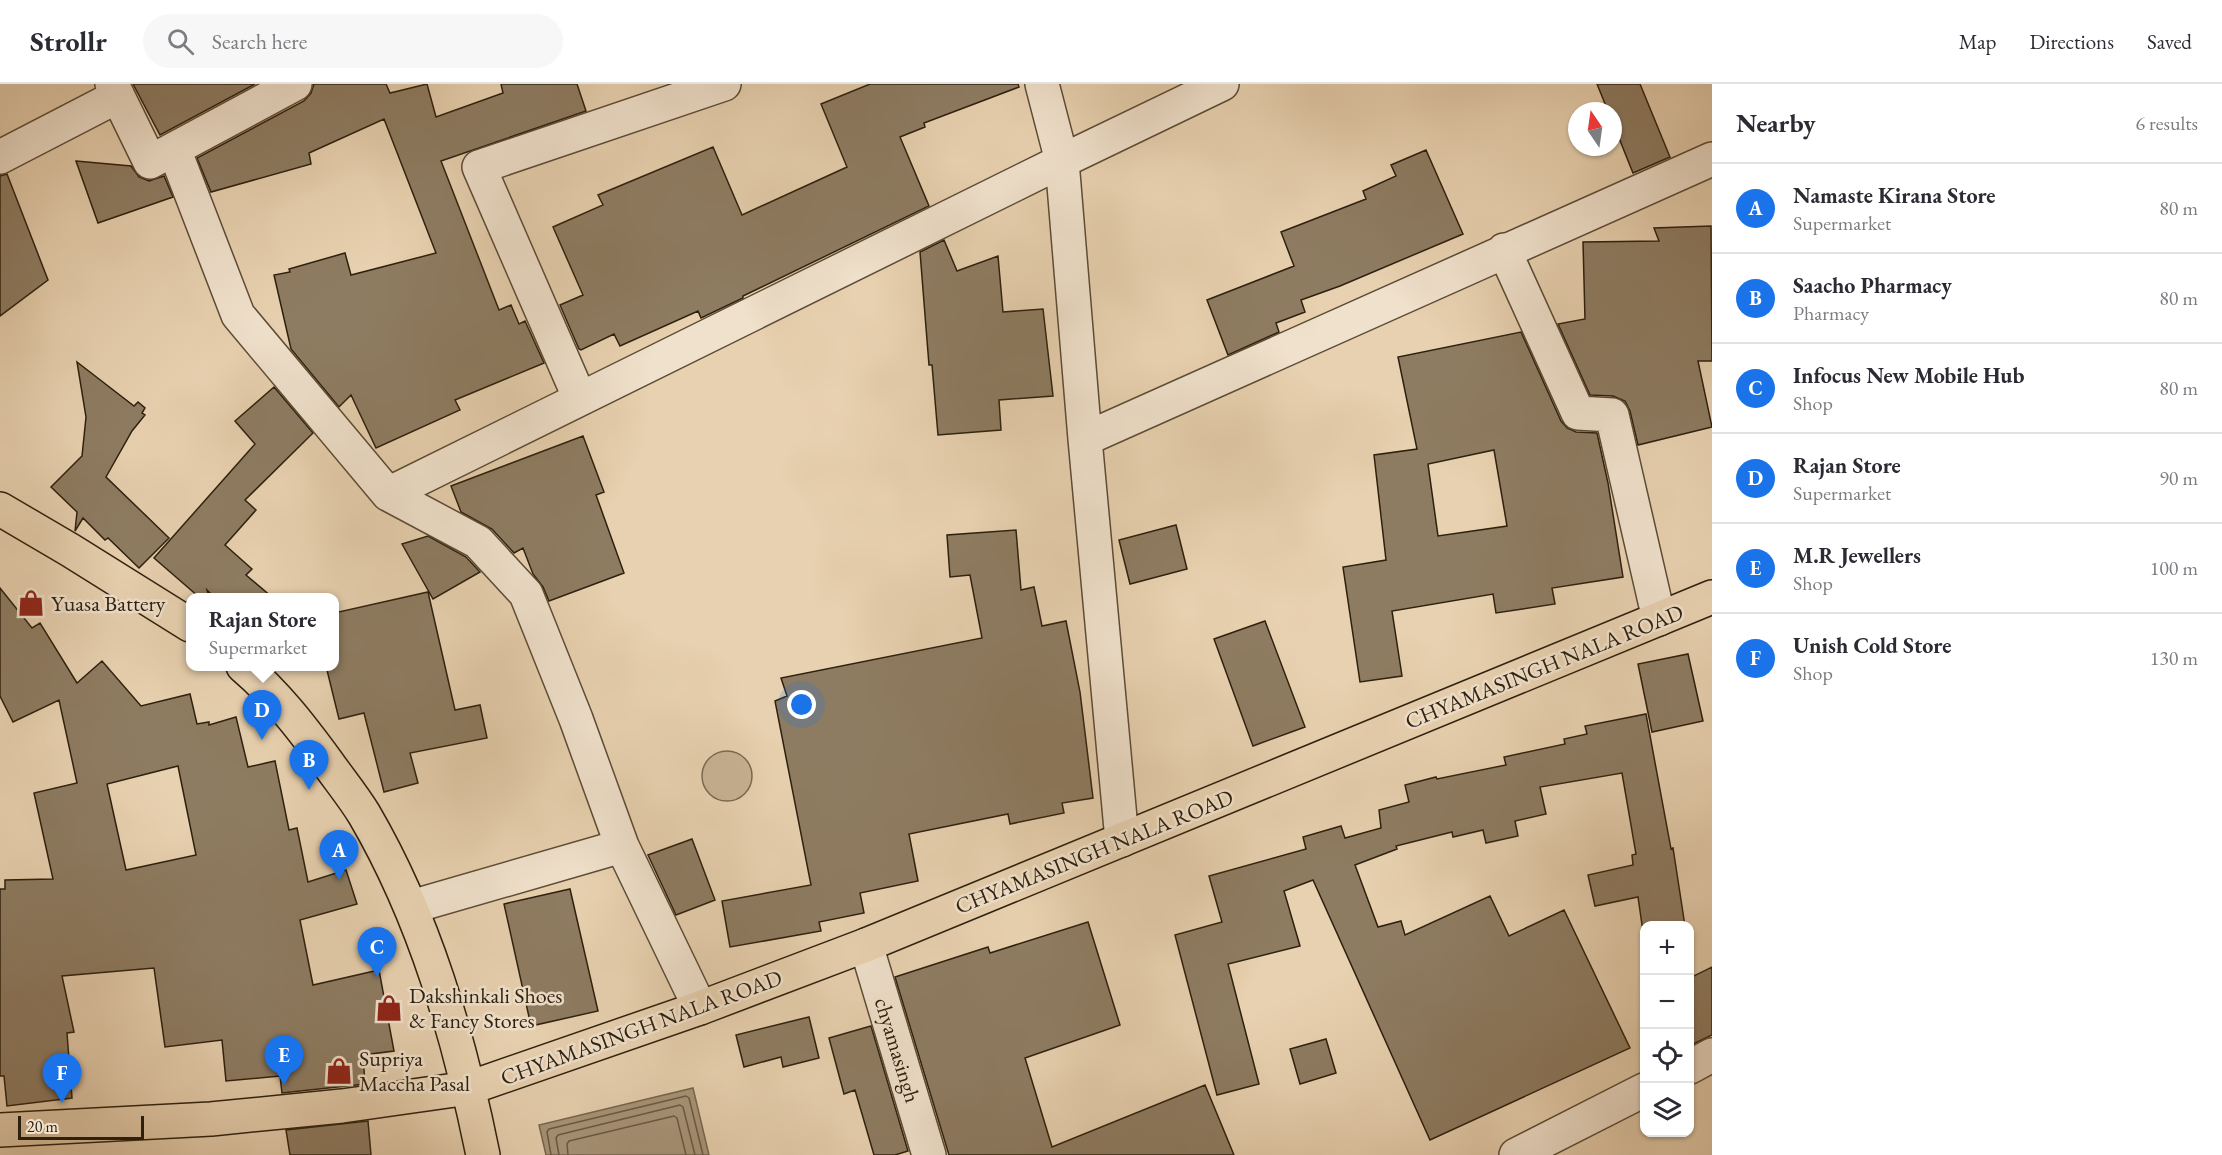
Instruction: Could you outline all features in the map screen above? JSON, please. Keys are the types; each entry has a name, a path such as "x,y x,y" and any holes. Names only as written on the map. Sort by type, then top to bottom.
{"main road":[{"path":"0,509 186,623"},
{"name":"CHYAMASINGH NALA ROAD","path":"0,1130 211,1119 342,1106 469,1088 700,1008 866,945 1712,597"},
{"path":"249,671 262,682 310,738 363,813 411,907 443,996 469,1088 483,1155"}],"street":[{"path":"0,157 115,90 150,162 295,84"},
{"path":"580,399 479,167 724,84"},
{"path":"1042,84 1062,161 1122,840"},
{"path":"388,494 1222,84"},
{"path":"174,149 238,315 388,494 478,542 526,594 576,719 622,846 700,1008"},
{"path":"1085,439 1712,159"},
{"path":"1504,250 1578,413 1612,415 1659,619"},
{"path":"411,907 622,846"},
{"name":"chyamasingh","path":"866,945 929,1155"},
{"path":"1694,1064 1712,1055"},
{"path":"1516,1155 1640,1091"}],"shaded area":[{"path":"727,751 741,755 748,762 752,776 748,790 741,797 727,801 713,797 706,790 702,776 706,762 713,755"}],"water":[{"path":"693,1088 709,1155 546,1155 539,1125"}],"building":[{"path":"133,84 255,84 160,135"},
{"path":"314,84 386,84 390,93 427,84 436,117 503,93 501,84 577,84 586,111 441,161 499,310 511,305 519,324 525,321 544,363 455,400 460,410 376,448 351,395 339,407 291,349 274,275 290,272 289,269 345,253 351,275 436,253 384,119 309,153 311,164 211,192 197,158 304,101 311,93"},
{"path":"870,84 1018,84 1019,87 924,123 925,127 900,137 929,206 701,318 698,311 620,346 614,334 579,349 560,305 583,295 553,227 603,205 598,195 713,147 742,215 847,167 821,104"},
{"path":"1597,84 1640,84 1670,157 1633,173 1622,146 1622,102 1604,102"},
{"path":"1426,150 1463,234 1301,300 1305,312 1276,323 1279,332 1228,355 1207,300 1294,266 1281,232 1366,199 1363,191 1396,176 1391,165"},
{"path":"76,161 131,166 139,177 149,181 164,176 173,197 98,223"},
{"path":"7,174 48,280 0,316 0,176"},
{"path":"1711,226 1712,361 1698,361 1712,427 1638,445 1630,411 1625,401 1613,396 1590,395 1558,324 1585,319 1583,242 1659,241 1654,228"},
{"path":"944,240 957,271 998,256 1003,312 1043,309 1053,396 999,400 1001,430 938,435 932,365 929,365 920,252"},
{"path":"1521,332 1561,421 1567,428 1576,432 1597,433 1608,483 1623,577 1552,588 1555,604 1496,613 1493,594 1392,611 1402,676 1360,682 1343,567 1386,560 1374,455 1417,449 1398,357","holes":["1494,450 1507,526 1438,536 1428,464"]},
{"path":"77,362 134,406 138,402 145,408 142,413 145,415 132,431 106,477 169,538 139,568 83,518 75,531 77,512 51,487 82,456 86,417"},
{"path":"274,387 313,433 245,500 256,510 225,545 252,569 246,575 267,593 210,593 207,590 208,593 194,593 154,558 255,444 235,421"},
{"path":"583,436 604,492 596,495 624,573 549,601 543,587 533,574 523,548 514,553 492,529 461,512 451,486"},
{"path":"1176,525 1187,569 1130,584 1119,540"},
{"path":"1016,530 1021,590 1034,587 1042,626 1066,621 1080,692 1093,798 1062,803 1064,813 1010,824 1008,814 909,834 918,881 860,893 864,913 819,922 821,931 730,947 722,901 811,885 775,701 787,696 781,678 982,638 970,575 950,577 947,535"},
{"path":"428,536 466,557 480,572 433,599 402,544"},
{"path":"0,588 32,628 40,623 77,683 102,661 141,706 190,694 197,724 209,722 209,725 236,717 248,767 275,761 289,830 297,828 308,882 346,870 357,904 300,920 313,985 379,970 394,1051 363,1055 365,1084 282,1093 280,1076 226,1081 222,1040 165,1047 154,968 62,976 74,1032 67,1033 72,1098 7,1106 4,1076 0,1076 0,889 5,889 5,880 53,879 34,793 77,783 59,700 13,722 0,696","holes":["178,766 196,855 126,870 107,784"]},
{"path":"428,592 455,710 480,705 487,738 410,753 418,783 384,792 364,713 339,719 327,671 339,671 339,612"},
{"path":"1265,621 1305,727 1253,746 1214,639"},
{"path":"1688,654 1703,721 1652,732 1638,664"},
{"path":"1646,714 1671,849 1673,848 1684,921 1641,921 1638,897 1595,906 1588,875 1633,865 1632,855 1636,854 1622,773 1540,787 1546,814 1515,821 1518,836 1486,843 1483,830 1453,837 1452,832 1396,846 1397,849 1355,865 1378,927 1401,921 1405,935 1490,896 1509,936 1564,910 1630,1048 1430,1140 1313,880 1284,891 1300,946 1228,964 1259,1084 1217,1095 1175,935 1222,922 1209,876 1306,849 1303,837 1341,826 1345,838 1381,828 1379,810 1409,802 1405,785 1436,777 1437,779 1506,765 1504,757 1565,744 1564,739 1587,734 1585,726"},
{"path":"692,839 715,900 676,915 648,855"},
{"path":"570,889 598,1011 531,1026 504,904"},
{"path":"1088,922 1120,1025 1025,1058 1052,1147 1205,1085 1234,1155 949,1155 895,977 988,947 990,953"},
{"path":"1712,967 1712,1035 1694,1044 1694,976"},
{"path":"809,1017 819,1058 783,1067 781,1057 744,1067 736,1035"},
{"path":"871,1026 908,1151 895,1155 874,1155 855,1090 844,1094 829,1038"},
{"path":"1326,1039 1336,1073 1300,1084 1290,1049"},
{"path":"368,1121 371,1155 290,1155 286,1130"}],"place":[{"name":"Yuasa Battery","path":"31,603"},
{"name":"Rajan Store","path":"262,740"},
{"name":"Saacho Pharmacy","path":"309,790"},
{"name":"Namaste Kirana Store","path":"339,880"},
{"name":"Infocus New Mobile Hub","path":"377,977"},
{"name":"Dakshinkali Shoes & Fancy Stores","path":"389,1008"},
{"name":"Supriya Maccha Pasal","path":"339,1071"},
{"name":"M.R Jewellers","path":"284,1085"},
{"name":"Unish Cold Store","path":"62,1103"}]}
